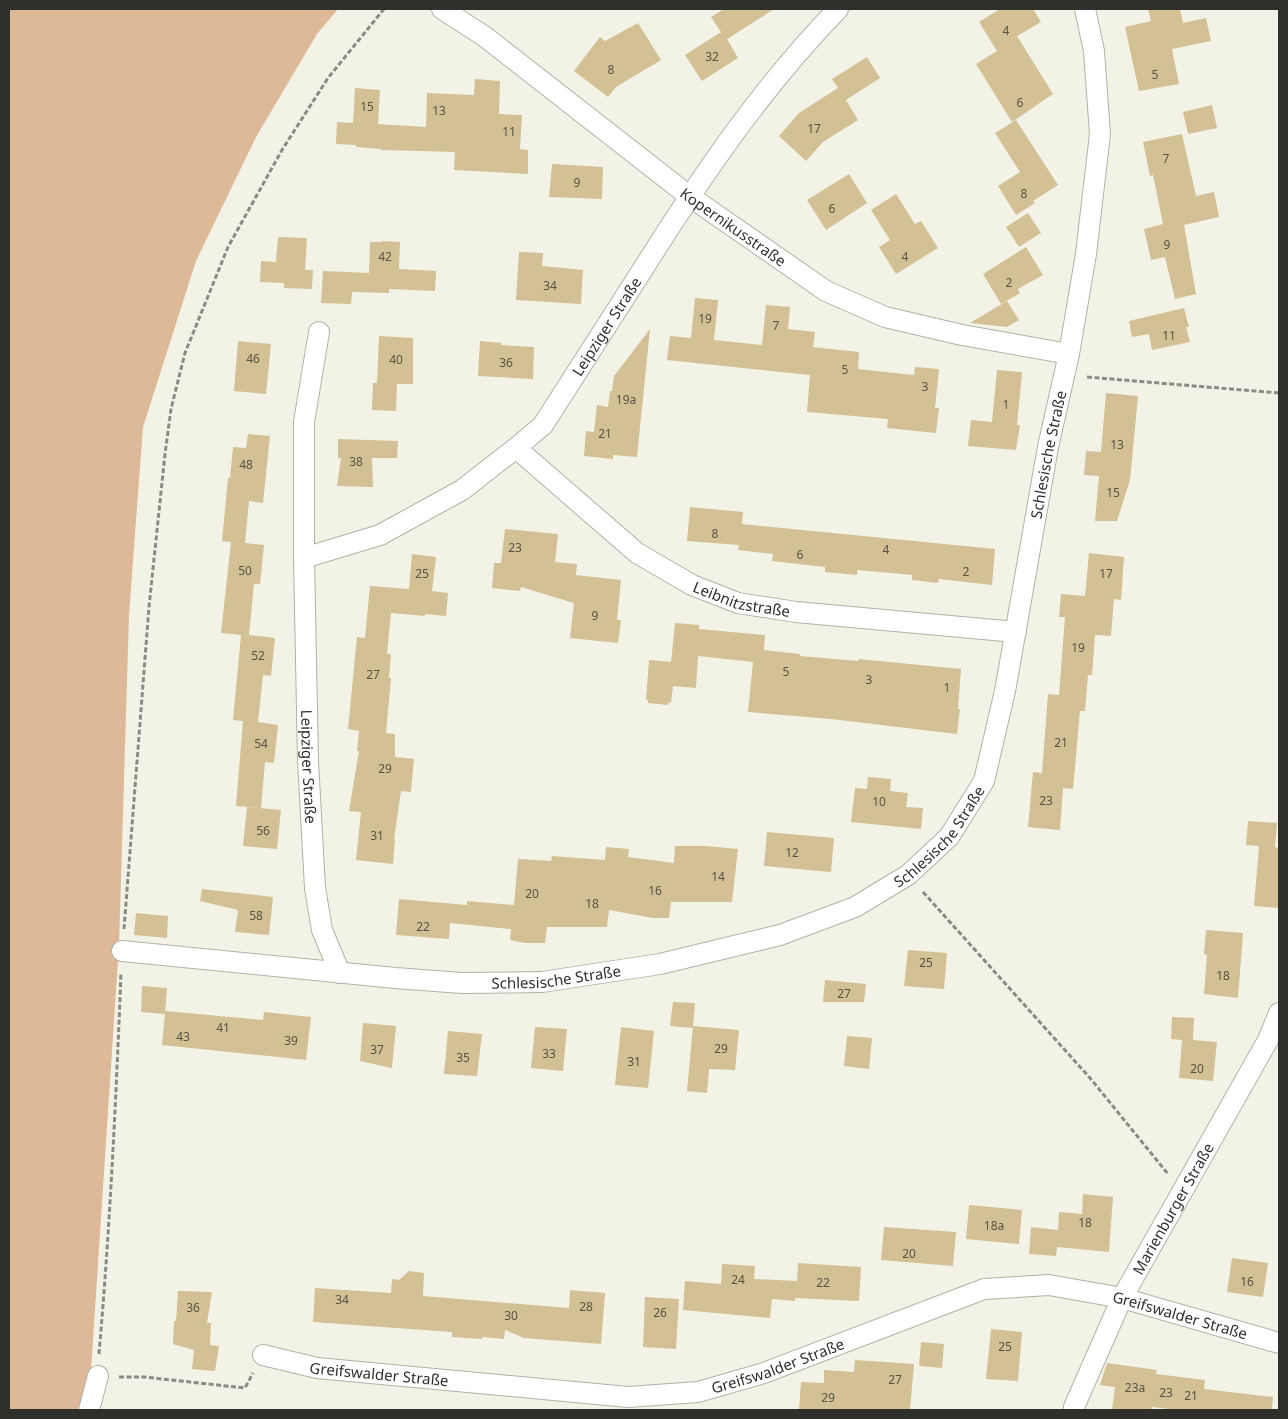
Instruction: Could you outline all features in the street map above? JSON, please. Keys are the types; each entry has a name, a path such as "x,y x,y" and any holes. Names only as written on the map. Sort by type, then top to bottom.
{"street":[{"name":"Kopernikusstraße","path":"442,9 484,36 689,196 826,291 884,317 962,335 1069,354"},
{"name":"Leipziger Straße","path":"304,558 380,535 462,490 543,425 689,196 742,120 815,32 838,9"},
{"name":"Schlesische Straße","path":"122,951 462,983 542,982 660,964 780,935 855,908 908,875 949,837 984,780 1005,691 1048,447 1069,354 1086,254 1100,134 1094,51 1086,9"},
{"name":"Leipziger Straße","path":"319,332 304,422 304,558 308,761 315,888 322,930 340,973"},
{"name":"Leibnitzstraße","path":"516,448 637,553 692,585 738,603 796,612 1016,632"},
{"name":"Marienburger Straße","path":"1074,1407 1122,1298 1274,1041 1279,1013"},
{"name":"Greifswalder Straße","path":"263,1355 317,1368 628,1397 698,1392 764,1373 984,1289 1049,1286 1122,1298 1279,1343"},
{"path":"89,1410 98,1376"}],"path":[{"path":"263,1355 245,1388 144,1377 98,1376 115,1131 122,951 149,607 164,454 171,409 185,353 228,247 282,150 328,78 384,9"},
{"path":"1069,354 1083,376 1279,392"},
{"path":"908,875 1084,1071 1183,1192"}],"shaded area":[{"path":"9,9 338,9 317,34 256,137 196,261 143,427 129,615 119,945 90,1385 84,1410 9,1410"}],"building":[{"path":"724,9 774,9 727,39 738,58 702,81 685,55 721,32 711,17"},
{"path":"1000,9 1033,9 1041,22 1017,36 1053,94 1012,122 976,64 997,51 979,22"},
{"path":"1148,9 1180,9 1183,23 1206,18 1211,41 1172,49 1179,84 1139,91 1125,27 1151,21"},
{"path":"638,23 661,60 616,87 608,97 574,71 600,37 605,41"},
{"path":"867,57 880,78 846,100 858,120 823,142 806,161 779,136 799,113 838,88 832,79"},
{"path":"475,79 500,81 499,114 522,115 520,149 528,150 528,174 454,170 455,152 381,150 356,147 356,145 336,144 337,122 353,123 355,88 380,90 378,124 426,127 427,93 474,95"},
{"path":"1212,105 1217,128 1188,134 1183,112"},
{"path":"1016,120 1058,185 1033,201 1035,203 1016,215 998,186 1020,172 995,133"},
{"path":"1182,134 1196,196 1214,192 1219,217 1184,225 1196,294 1175,299 1165,257 1151,260 1144,229 1163,224 1153,175 1150,176 1143,142"},
{"path":"552,164 603,167 602,199 549,197"},
{"path":"849,174 867,203 826,230 807,200"},
{"path":"896,194 915,224 921,221 938,248 896,274 879,247 890,240 871,210"},
{"path":"1028,213 1041,233 1019,247 1006,227"},
{"path":"278,237 307,238 305,270 313,270 312,289 284,288 284,283 260,282 261,261 276,262"},
{"path":"370,242 400,242 399,269 436,271 435,291 389,289 389,293 352,292 351,304 321,303 323,271 369,273"},
{"path":"1026,247 1043,275 1018,289 1020,293 1001,304 983,274"},
{"path":"519,252 543,253 542,266 583,270 581,304 516,300"},
{"path":"695,298 718,300 714,340 762,345 766,305 790,307 788,329 815,332 813,347 859,352 858,369 914,375 915,367 939,369 935,408 939,408 936,433 887,428 888,419 807,412 810,375 667,360 670,336 691,338"},
{"path":"1007,301 1019,320 1007,327 970,323"},
{"path":"1184,308 1189,327 1186,327 1190,342 1152,350 1149,334 1132,337 1129,321"},
{"path":"650,329 637,457 613,455 613,459 584,456 586,431 594,432 597,405 608,407 614,376"},
{"path":"379,336 413,338 413,384 397,384 396,411 372,410 373,383 377,383"},
{"path":"238,341 271,344 266,394 234,391"},
{"path":"480,341 502,343 501,345 534,347 533,379 478,376"},
{"path":"997,370 1022,372 1017,425 1020,425 1016,450 968,446 971,420 992,422"},
{"path":"1106,393 1138,396 1130,480 1117,521 1095,521 1099,476 1084,475 1086,451 1101,452"},
{"path":"248,434 270,436 263,503 249,501 245,543 264,545 260,584 254,584 249,635 275,638 271,676 263,675 258,722 278,725 274,763 265,762 261,808 236,806 243,721 233,720 241,635 221,633 231,542 222,541 228,478 230,478 233,447 246,448"},
{"path":"338,439 398,441 397,458 372,458 373,487 337,486 341,458 338,458"},
{"path":"690,507 743,512 742,524 995,549 992,585 939,579 938,583 912,580 912,575 857,570 857,575 825,572 825,567 772,561 773,554 738,550 739,545 687,541"},
{"path":"505,529 558,534 555,562 577,564 576,575 621,580 617,620 621,620 618,643 570,638 574,603 521,587 520,591 492,588 494,563 501,563"},
{"path":"1089,553 1124,557 1121,600 1114,599 1111,636 1095,635 1092,675 1088,675 1085,711 1080,711 1073,789 1063,788 1060,830 1028,827 1033,772 1042,773 1048,694 1059,695 1065,617 1059,617 1061,594 1085,596"},
{"path":"412,554 436,557 432,591 448,593 446,616 391,613 387,654 391,654 389,678 391,678 386,733 395,734 395,757 414,759 411,792 401,791 394,839 393,864 356,860 361,812 349,811 359,751 357,751 359,731 348,729 357,637 365,638 370,586 409,589"},
{"path":"675,623 699,625 699,629 765,635 764,650 800,654 800,656 858,661 859,659 961,669 957,734 831,719 748,712 753,662 698,656 696,688 673,686 671,703 669,702 668,705 648,703 648,700 646,700 649,660 671,662"},
{"path":"868,777 891,779 890,791 908,793 906,807 923,808 921,829 851,822 855,788 867,789"},
{"path":"247,807 281,810 277,849 243,846"},
{"path":"1248,821 1277,823 1275,847 1279,848 1279,908 1254,906 1259,846 1246,845"},
{"path":"767,832 834,838 831,872 764,866"},
{"path":"675,846 738,849 732,902 671,902 669,918 653,918 609,910 607,927 547,927 545,943 525,943 510,940 511,929 450,923 449,939 396,935 399,899 467,905 467,901 514,905 518,859 551,861 552,856 605,860 606,847 629,849 628,857 674,863"},
{"path":"202,889 273,897 269,935 235,932 238,910 200,901"},
{"path":"136,913 168,916 167,938 134,935"},
{"path":"1206,930 1243,933 1238,998 1204,994 1207,955 1204,954"},
{"path":"908,950 947,953 944,989 904,986"},
{"path":"825,980 866,984 864,1002 823,1002"},
{"path":"142,986 167,988 165,1011 263,1020 264,1012 311,1017 306,1060 162,1045 165,1014 141,1012"},
{"path":"673,1002 695,1003 693,1028 670,1026"},
{"path":"1172,1017 1194,1018 1193,1040 1217,1042 1213,1081 1179,1078 1182,1040 1171,1039"},
{"path":"363,1023 396,1026 392,1068 360,1061"},
{"path":"693,1026 739,1030 735,1070 709,1069 707,1093 687,1091"},
{"path":"535,1027 567,1029 563,1071 531,1068"},
{"path":"621,1027 654,1031 648,1088 615,1085"},
{"path":"448,1031 482,1034 477,1076 444,1074"},
{"path":"847,1036 872,1038 869,1069 844,1066"},
{"path":"1083,1194 1113,1197 1109,1252 1057,1247 1056,1256 1029,1254 1031,1227 1058,1230 1059,1212 1082,1214"},
{"path":"969,1205 1022,1210 1019,1244 966,1239"},
{"path":"884,1227 956,1232 953,1266 881,1260"},
{"path":"1232,1258 1268,1263 1263,1297 1227,1292"},
{"path":"798,1263 861,1267 859,1301 795,1298 795,1301 772,1299 770,1318 683,1310 685,1281 721,1284 722,1264 755,1266 754,1279 797,1281"},
{"path":"409,1271 424,1273 423,1296 569,1308 570,1290 605,1293 601,1344 524,1338 505,1330 504,1339 482,1337 482,1339 452,1337 452,1332 313,1322 315,1288 391,1293 392,1279 399,1280"},
{"path":"178,1291 212,1292 207,1323 211,1323 210,1345 219,1346 215,1371 192,1369 194,1350 173,1344"},
{"path":"645,1297 679,1299 676,1349 643,1347"},
{"path":"991,1329 1022,1332 1018,1381 986,1379"},
{"path":"921,1342 944,1344 942,1368 919,1366"},
{"path":"855,1360 914,1364 910,1410 799,1410 801,1382 824,1383 824,1370 854,1372"},
{"path":"1107,1363 1157,1370 1156,1374 1205,1380 1204,1389 1273,1397 1272,1410 1178,1410 1152,1407 1151,1410 1112,1410 1115,1387 1100,1385"}]}
